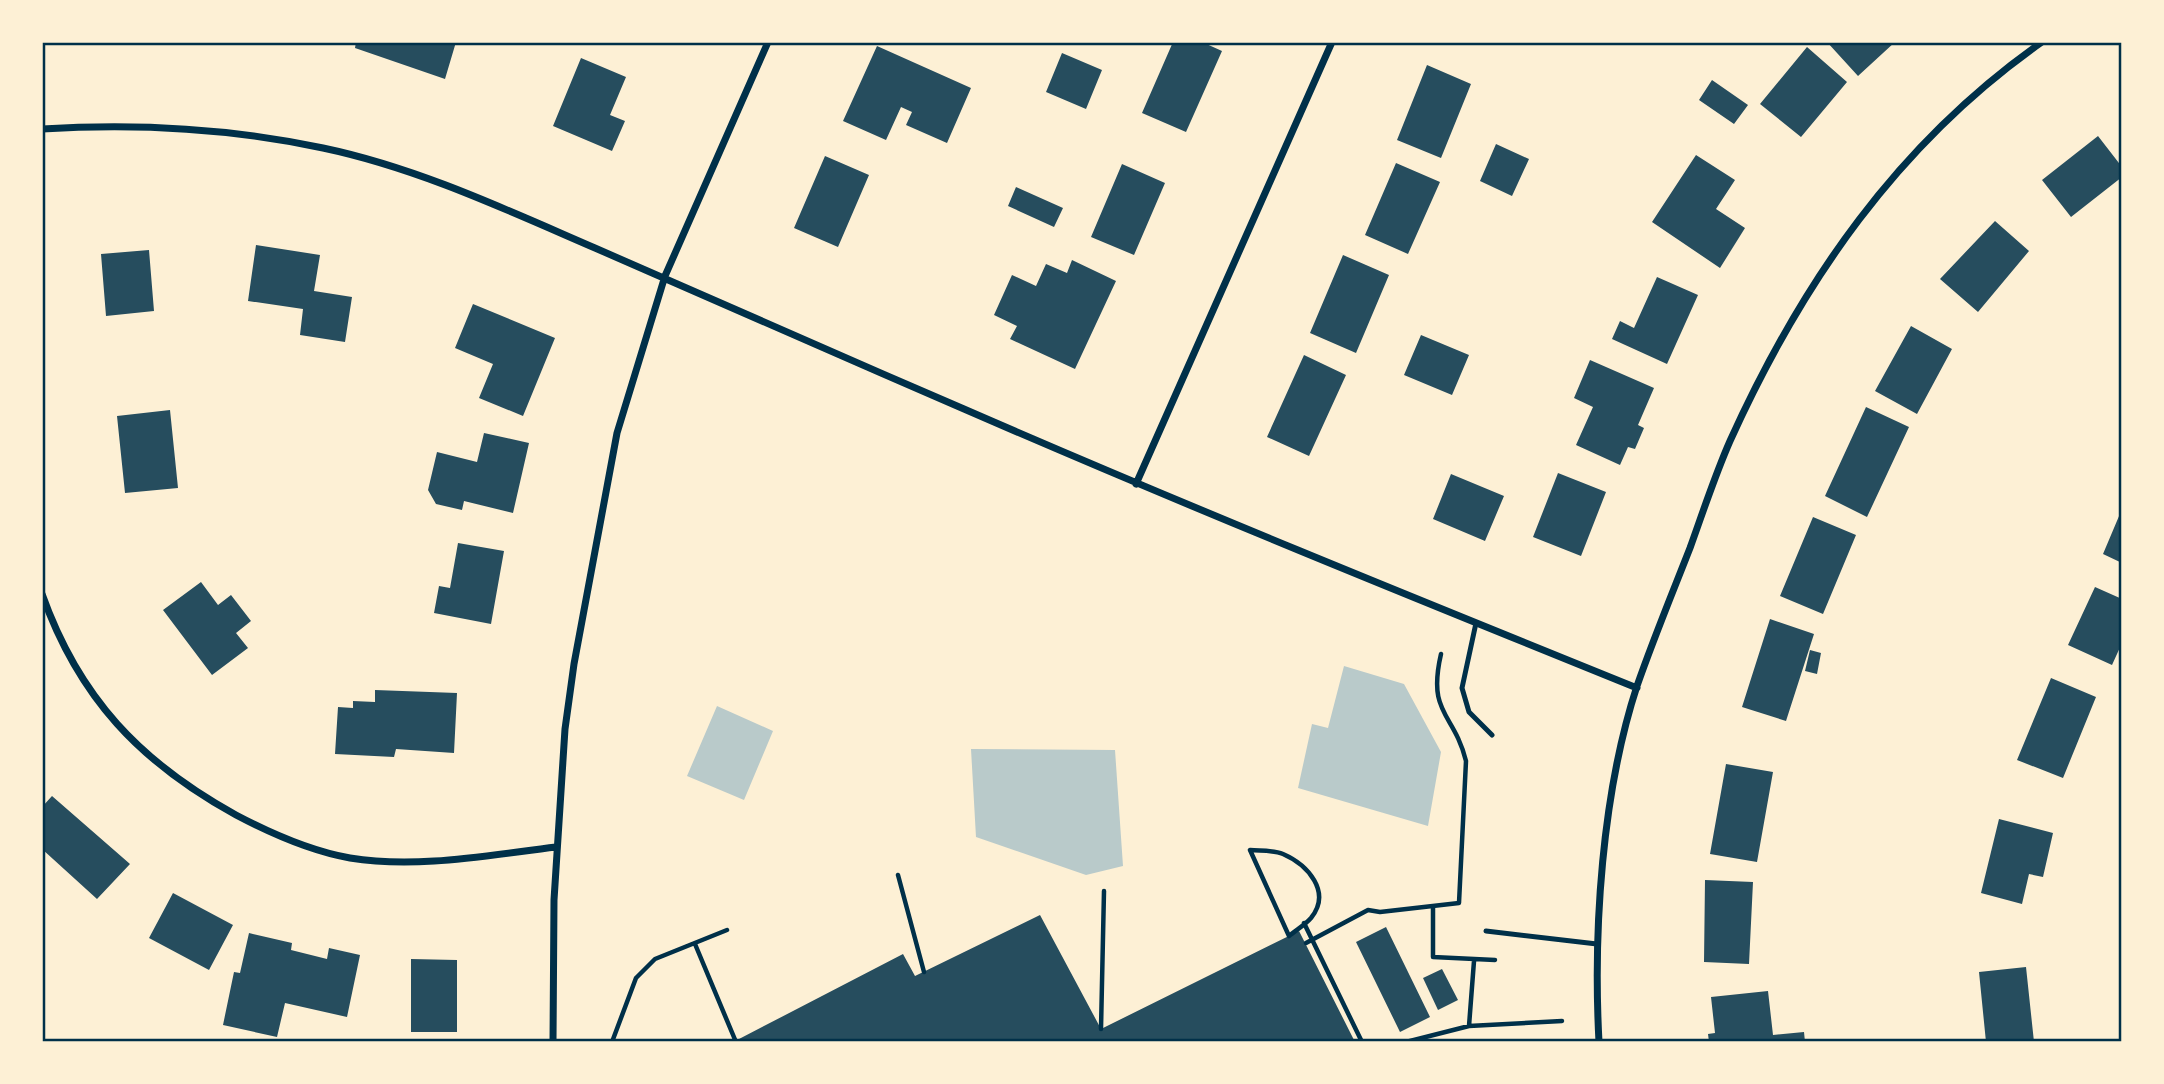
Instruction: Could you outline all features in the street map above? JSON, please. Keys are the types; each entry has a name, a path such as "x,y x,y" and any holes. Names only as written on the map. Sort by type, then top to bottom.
{"street":[{"path":"553,1042 556,848 574,664 617,433 664,276 768,42"},
{"path":"1136,484 1332,42"},
{"path":"1599,1042 1597,944 1603,860 1616,779 1637,688 1730,442 1816,276 1901,165 2001,71 2042,42"},
{"path":"42,129 171,126 250,135 325,148 393,165 464,191 664,276 1136,484 1637,688"},
{"path":"42,594 55,630 87,687 121,729 158,766 256,825 300,845 350,858 442,860 556,848"}],"lane":[{"path":"1476,623 1462,688 1469,712 1492,735"},
{"path":"1486,931 1597,944"}],"path":[{"path":"1306,943 1368,910 1380,912 1458,903 1466,761 1462,743 1437,702 1436,676 1441,654"},
{"path":"1251,850 1281,853 1307,868 1318,887 1319,904 1304,923 1289,936 1251,850"},
{"path":"898,875 923,972"},
{"path":"1101,1029 1104,891"},
{"path":"1433,907 1433,957 1495,960"},
{"path":"1304,923 1362,1042"},
{"path":"612,1042 636,978 654,959 727,930"},
{"path":"695,944 736,1042"},
{"path":"1469,1026 1474,961"},
{"path":"1406,1042 1469,1026 1562,1021"}],"shaded area":[{"path":"1344,666 1404,684 1441,752 1428,826 1298,788 1312,724 1328,728"},
{"path":"717,706 773,731 744,800 687,776"},
{"path":"971,749 1115,750 1123,866 1086,875 976,837"}],"building":[{"path":"356,42 456,42 445,79 355,48"},
{"path":"1173,42 1202,42 1222,51 1186,132 1142,113"},
{"path":"1827,42 1895,42 1858,76"},
{"path":"877,46 971,88 947,143 906,125 912,112 901,107 886,140 843,121"},
{"path":"1807,47 1847,82 1801,137 1760,104"},
{"path":"1062,53 1102,70 1086,109 1046,92"},
{"path":"581,58 626,77 610,115 625,121 612,151 553,126"},
{"path":"1427,65 1471,84 1441,158 1397,140"},
{"path":"1712,80 1748,105 1734,124 1699,100"},
{"path":"2098,136 2122,167 2122,177 2071,217 2042,180"},
{"path":"1496,144 1529,159 1512,196 1480,181"},
{"path":"1696,155 1735,180 1716,209 1745,228 1720,268 1652,222"},
{"path":"825,156 869,175 838,247 794,228"},
{"path":"1396,163 1440,182 1408,254 1365,235"},
{"path":"1122,164 1165,183 1134,255 1091,237"},
{"path":"1016,187 1063,208 1054,227 1008,206"},
{"path":"1995,221 2029,251 1978,312 1940,279"},
{"path":"256,245 320,255 314,291 352,297 345,342 300,335 303,309 248,301"},
{"path":"149,250 154,311 106,316 101,254"},
{"path":"1343,255 1389,275 1356,353 1310,333"},
{"path":"1072,260 1116,281 1075,369 1010,339 1017,326 994,315 1012,275 1036,286 1046,264 1067,273"},
{"path":"1657,277 1698,295 1667,364 1612,339 1620,321 1634,328"},
{"path":"473,304 555,338 523,416 479,398 493,364 455,348"},
{"path":"1911,326 1952,349 1917,414 1875,391"},
{"path":"1421,335 1469,355 1452,395 1404,375"},
{"path":"1304,355 1346,375 1309,456 1267,437"},
{"path":"1590,360 1654,388 1638,425 1644,428 1635,449 1628,447 1620,465 1576,445 1593,407 1574,398"},
{"path":"1866,407 1909,427 1867,517 1825,496"},
{"path":"170,410 178,488 125,493 117,416"},
{"path":"484,433 529,443 513,513 464,501 462,510 436,504 428,490 437,452 477,462"},
{"path":"1558,473 1606,492 1581,556 1533,537"},
{"path":"1451,474 1504,496 1485,541 1433,519"},
{"path":"2122,509 2122,563 2103,554"},
{"path":"1813,517 1856,535 1823,614 1780,596"},
{"path":"458,543 504,551 491,624 434,613 439,586 450,588"},
{"path":"201,582 218,605 231,595 251,621 236,633 248,648 212,675 163,610"},
{"path":"2095,587 2122,599 2122,643 2112,665 2068,645"},
{"path":"1770,619 1814,634 1786,721 1742,707"},
{"path":"1810,650 1821,653 1817,674 1805,671"},
{"path":"2051,678 2096,697 2063,778 2017,760"},
{"path":"375,690 457,693 454,753 396,749 394,757 335,754 338,707 353,708 353,701 375,702"},
{"path":"1726,764 1773,772 1757,862 1710,854"},
{"path":"52,796 130,864 97,899 42,849 42,807"},
{"path":"1999,819 2053,833 2043,877 2029,874 2022,904 1981,893"},
{"path":"1705,880 1753,882 1749,964 1704,962"},
{"path":"173,893 233,925 209,970 149,938"},
{"path":"1040,915 1101,1029 1299,931 1355,1042 741,1042 739,1039 903,954 915,976"},
{"path":"1386,927 1430,1017 1400,1032 1356,942"},
{"path":"249,933 292,943 291,950 327,959 329,948 360,955 347,1017 285,1003 277,1037 223,1025 234,972 240,973"},
{"path":"411,959 457,960 457,1032 411,1032"},
{"path":"2026,967 2034,1042 1986,1042 1979,972"},
{"path":"1442,969 1458,1000 1438,1010 1423,978"},
{"path":"1768,991 1773,1035 1804,1032 1805,1042 1709,1042 1708,1034 1715,1033 1711,997"}]}
